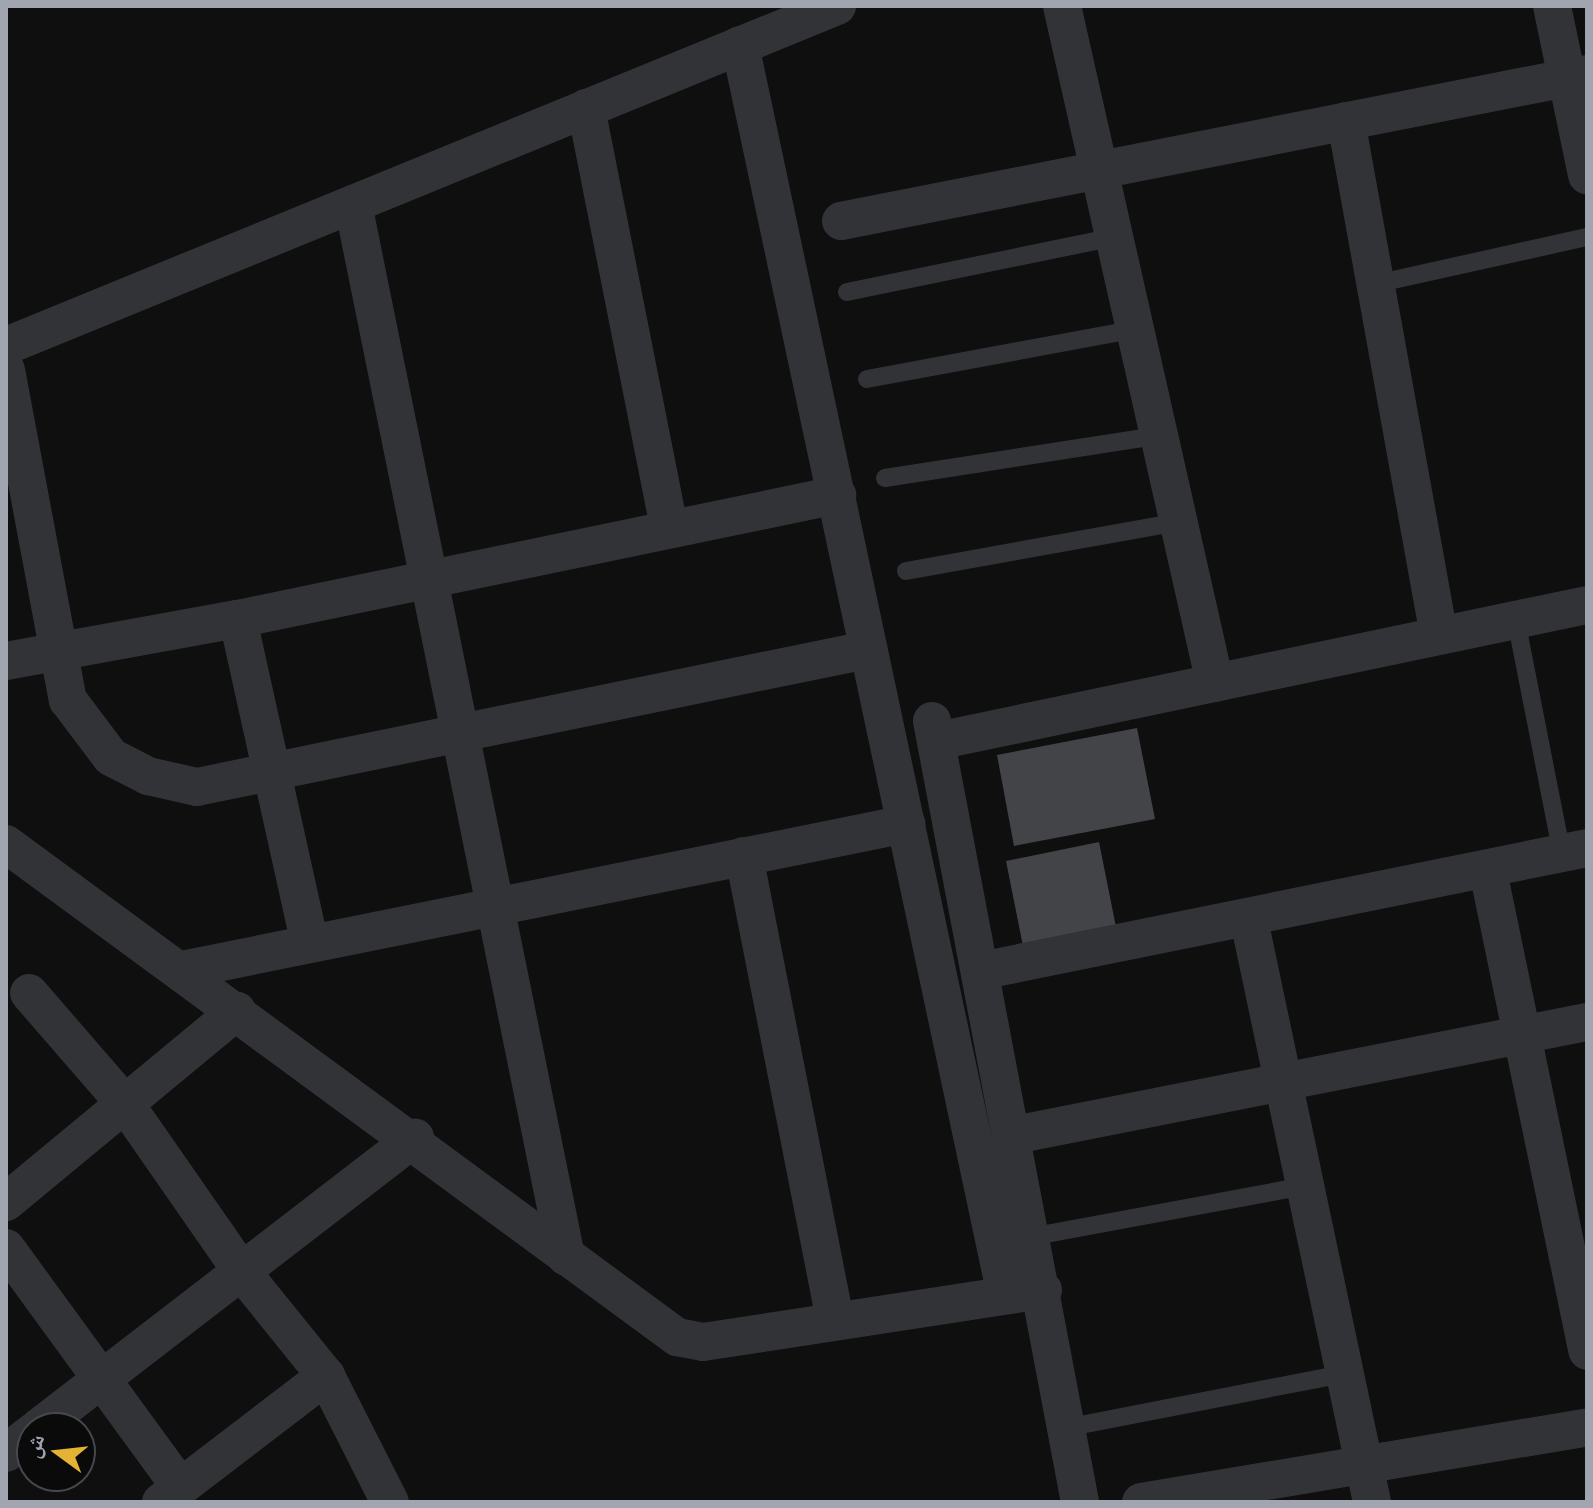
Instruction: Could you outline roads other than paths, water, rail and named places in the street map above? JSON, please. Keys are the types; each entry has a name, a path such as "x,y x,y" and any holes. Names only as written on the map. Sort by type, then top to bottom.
{"street":[{"path":"6,346 837,6"},
{"path":"1062,6 1110,238 1215,683"},
{"path":"1552,6 1577,76 1587,175"},
{"path":"740,45 837,495 866,650 1006,1295"},
{"path":"841,221 1097,168 1577,76"},
{"path":"586,108 669,527"},
{"path":"1346,121 1439,636"},
{"path":"353,204 426,582 496,906 566,1257"},
{"path":"6,370 68,700 111,757 148,776 197,787 272,774 458,731 866,650"},
{"path":"6,661 426,582 669,527 837,495"},
{"path":"1080,1502 1065,1428 1035,1236 985,970 935,731 1215,683 1587,605"},
{"path":"238,619 309,940"},
{"path":"182,970 309,940 906,824"},
{"path":"6,844 415,1138 566,1257 677,1337 703,1342 835,1318 1043,1290"},
{"path":"985,970 1249,920 1574,851"},
{"path":"744,856 835,1318"},
{"path":"1488,871 1587,1351"},
{"path":"1249,920 1372,1502"},
{"path":"29,993 126,1105 242,1272 326,1376 390,1502"},
{"path":"6,1202 237,1011"},
{"path":"1014,1135 1587,1022"},
{"path":"59,1412 415,1138"},
{"path":"6,1248 106,1376 170,1494 326,1376"},
{"path":"1141,1502 1587,1427"}],"lane":[{"path":"1375,284 1587,237"},
{"path":"847,292 1110,238"},
{"path":"867,379 1132,330"},
{"path":"885,478 1157,436"},
{"path":"906,571 1177,522"},
{"path":"1516,620 1574,851"},
{"path":"1035,1236 1305,1186"},
{"path":"1065,1428 1344,1374"}]}
